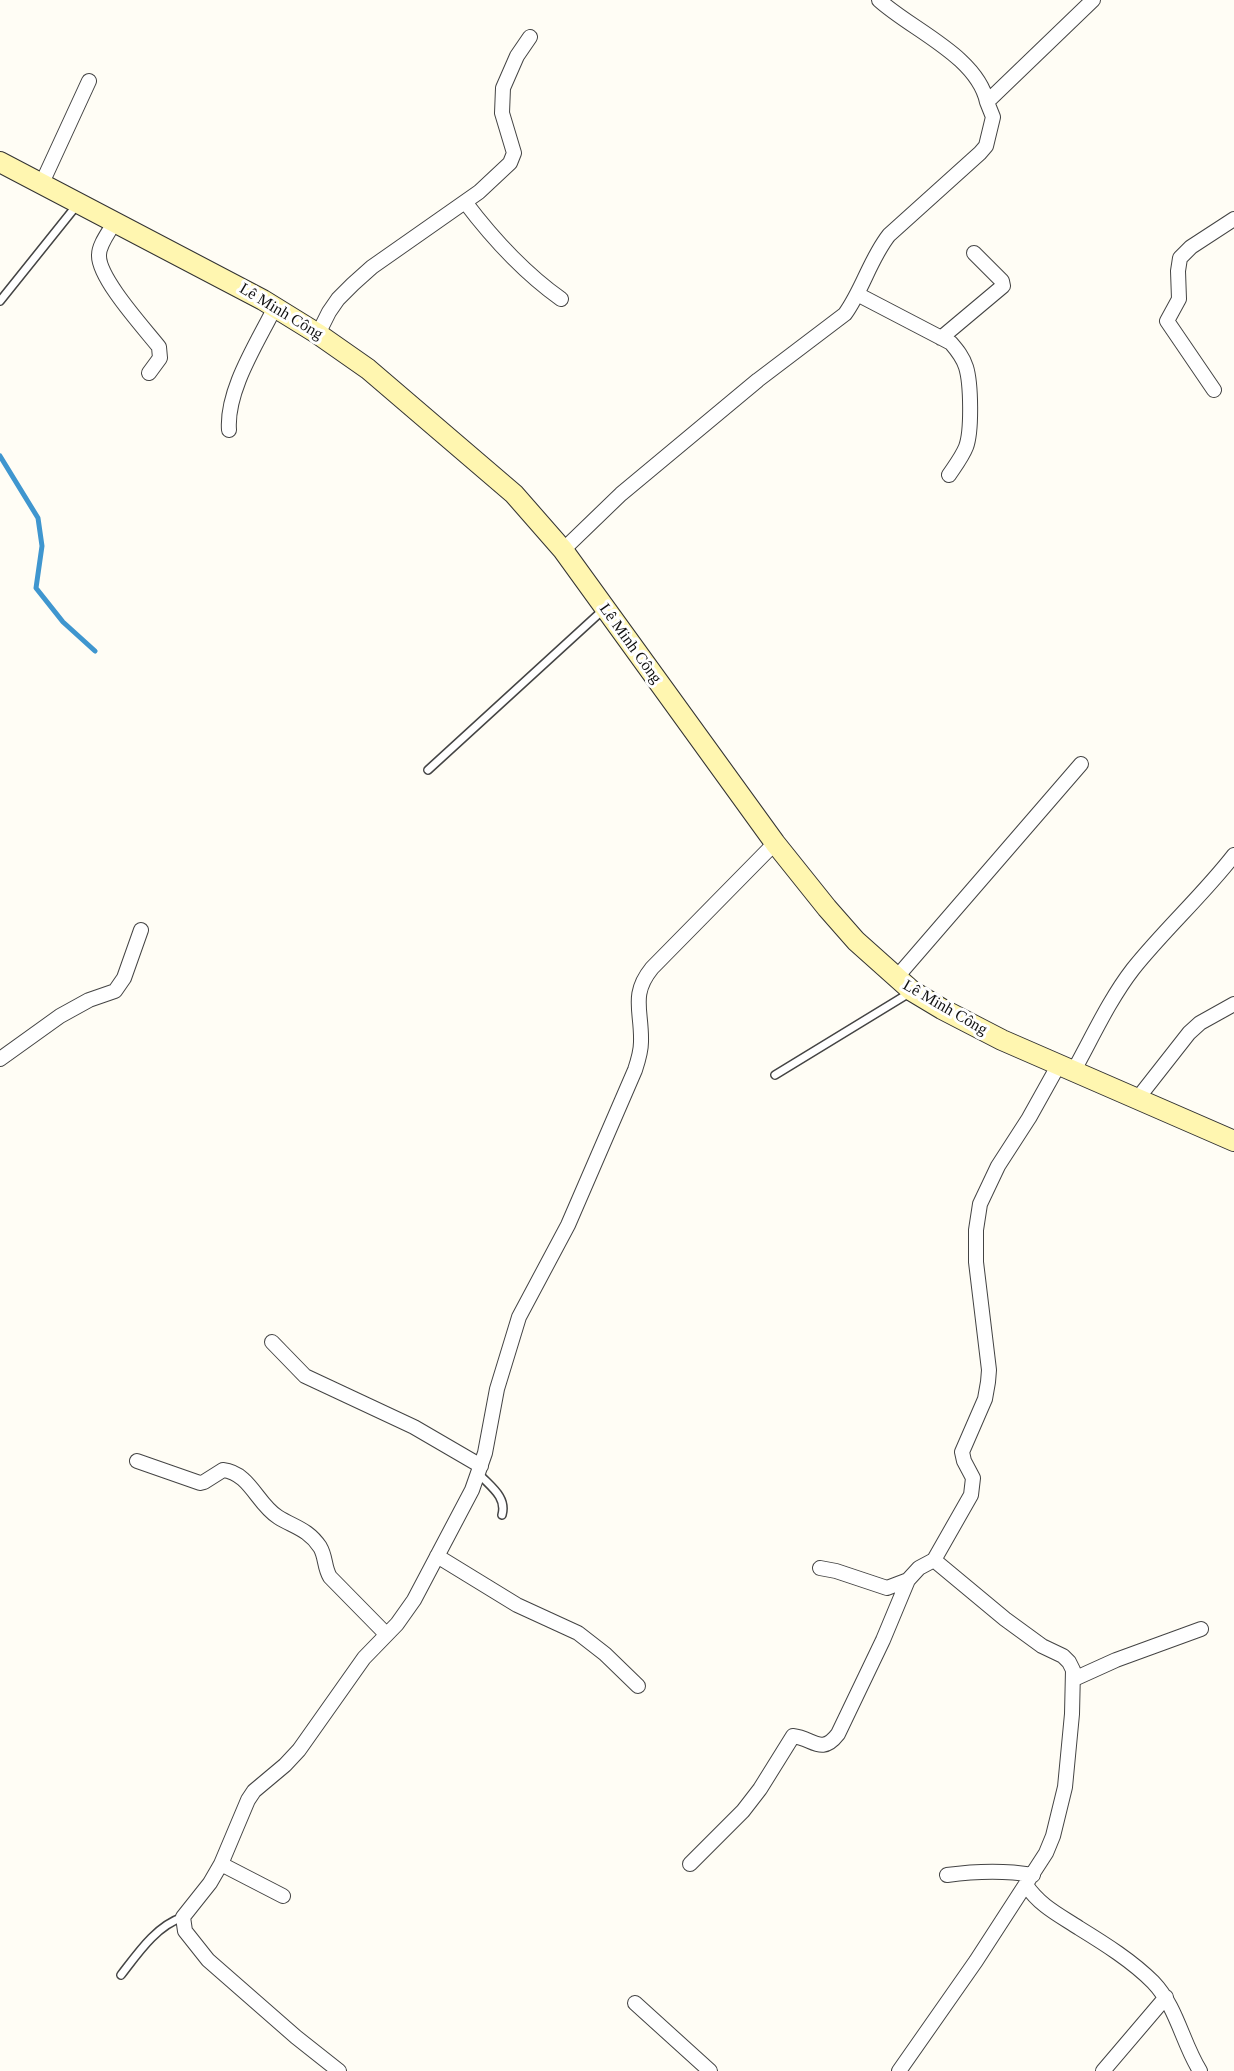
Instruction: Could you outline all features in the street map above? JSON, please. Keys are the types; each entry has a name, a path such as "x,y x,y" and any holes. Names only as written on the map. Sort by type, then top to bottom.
{"main road":[{"name":"Lê Minh Công","path":"0,162 275,307 318,334 368,369 483,467 520,501 563,550 775,843 827,908 856,941 912,991 942,1010 1002,1040 1234,1141"}],"street":[{"path":"563,550 595,517 758,380 845,314 879,248 889,235 986,146 993,117 986,96 966,64 879,0"},
{"path":"987,102 1093,0"},
{"path":"318,334 338,299 372,267 484,188 510,163 513,153 502,112 503,88 516,56 530,38"},
{"path":"42,183 89,81"},
{"path":"465,202 510,256 538,282 561,299"},
{"path":"1214,390 1167,321 1179,300 1178,264 1184,253 1234,219"},
{"path":"115,221 99,253 101,266 112,286 159,347 160,358 149,373"},
{"path":"941,338 1003,286 1002,281 974,253"},
{"path":"857,294 951,343 960,354 966,366 969,381 969,432 962,457 949,474"},
{"path":"229,430 228,418 244,368 275,307"},
{"path":"896,978 1081,764"},
{"path":"339,2071 296,2037 198,1950 185,1931 183,1917 210,1883 221,1864 254,1791 299,1750 359,1664 397,1624 414,1600 480,1470 496,1389 519,1317 560,1242 635,1070 642,1045 638,1009 640,987 652,968 775,843"},
{"path":"690,1864 747,1806 793,1736 817,1745 826,1745 838,1734 883,1640 908,1580 919,1568 934,1560 971,1495 973,1478 964,1461 963,1452 985,1399 989,1370 975,1246 980,1204 994,1173 1029,1118 1066,1069 1123,983 1234,855"},
{"path":"0,1059 68,1011 89,1000 115,991 124,978 141,930"},
{"path":"1138,1098 1189,1033 1200,1023 1234,1004"},
{"path":"272,1342 305,1376 414,1427 480,1470"},
{"path":"137,1461 200,1483 223,1470 231,1470 244,1479 278,1517 301,1527 319,1545 324,1556 324,1568 330,1577 386,1634"},
{"path":"437,1556 517,1605 578,1633 605,1654 638,1686"},
{"path":"899,2071 976,1961 1046,1853 1065,1787 1074,1679 1073,1670 1063,1656 1042,1646 1005,1619 934,1560"},
{"path":"820,1568 887,1588 908,1580"},
{"path":"1074,1679 1116,1660 1201,1629"},
{"path":"221,1864 283,1896"},
{"path":"947,1875 976,1871 1015,1872 1030,1880 1040,1903 1106,1945 1141,1971 1166,1997 1200,2071"},
{"path":"1103,2071 1166,1997"},
{"path":"635,2003 710,2071"}],"lane":[{"path":"0,301 79,202"},
{"path":"428,770 605,609"},
{"path":"775,1075 912,991"},
{"path":"480,1470 503,1500 502,1515"},
{"path":"121,1975 164,1926 183,1917"}],"waterway":[{"path":"0,456 38,518 42,546 36,588 63,622 95,651"}]}
